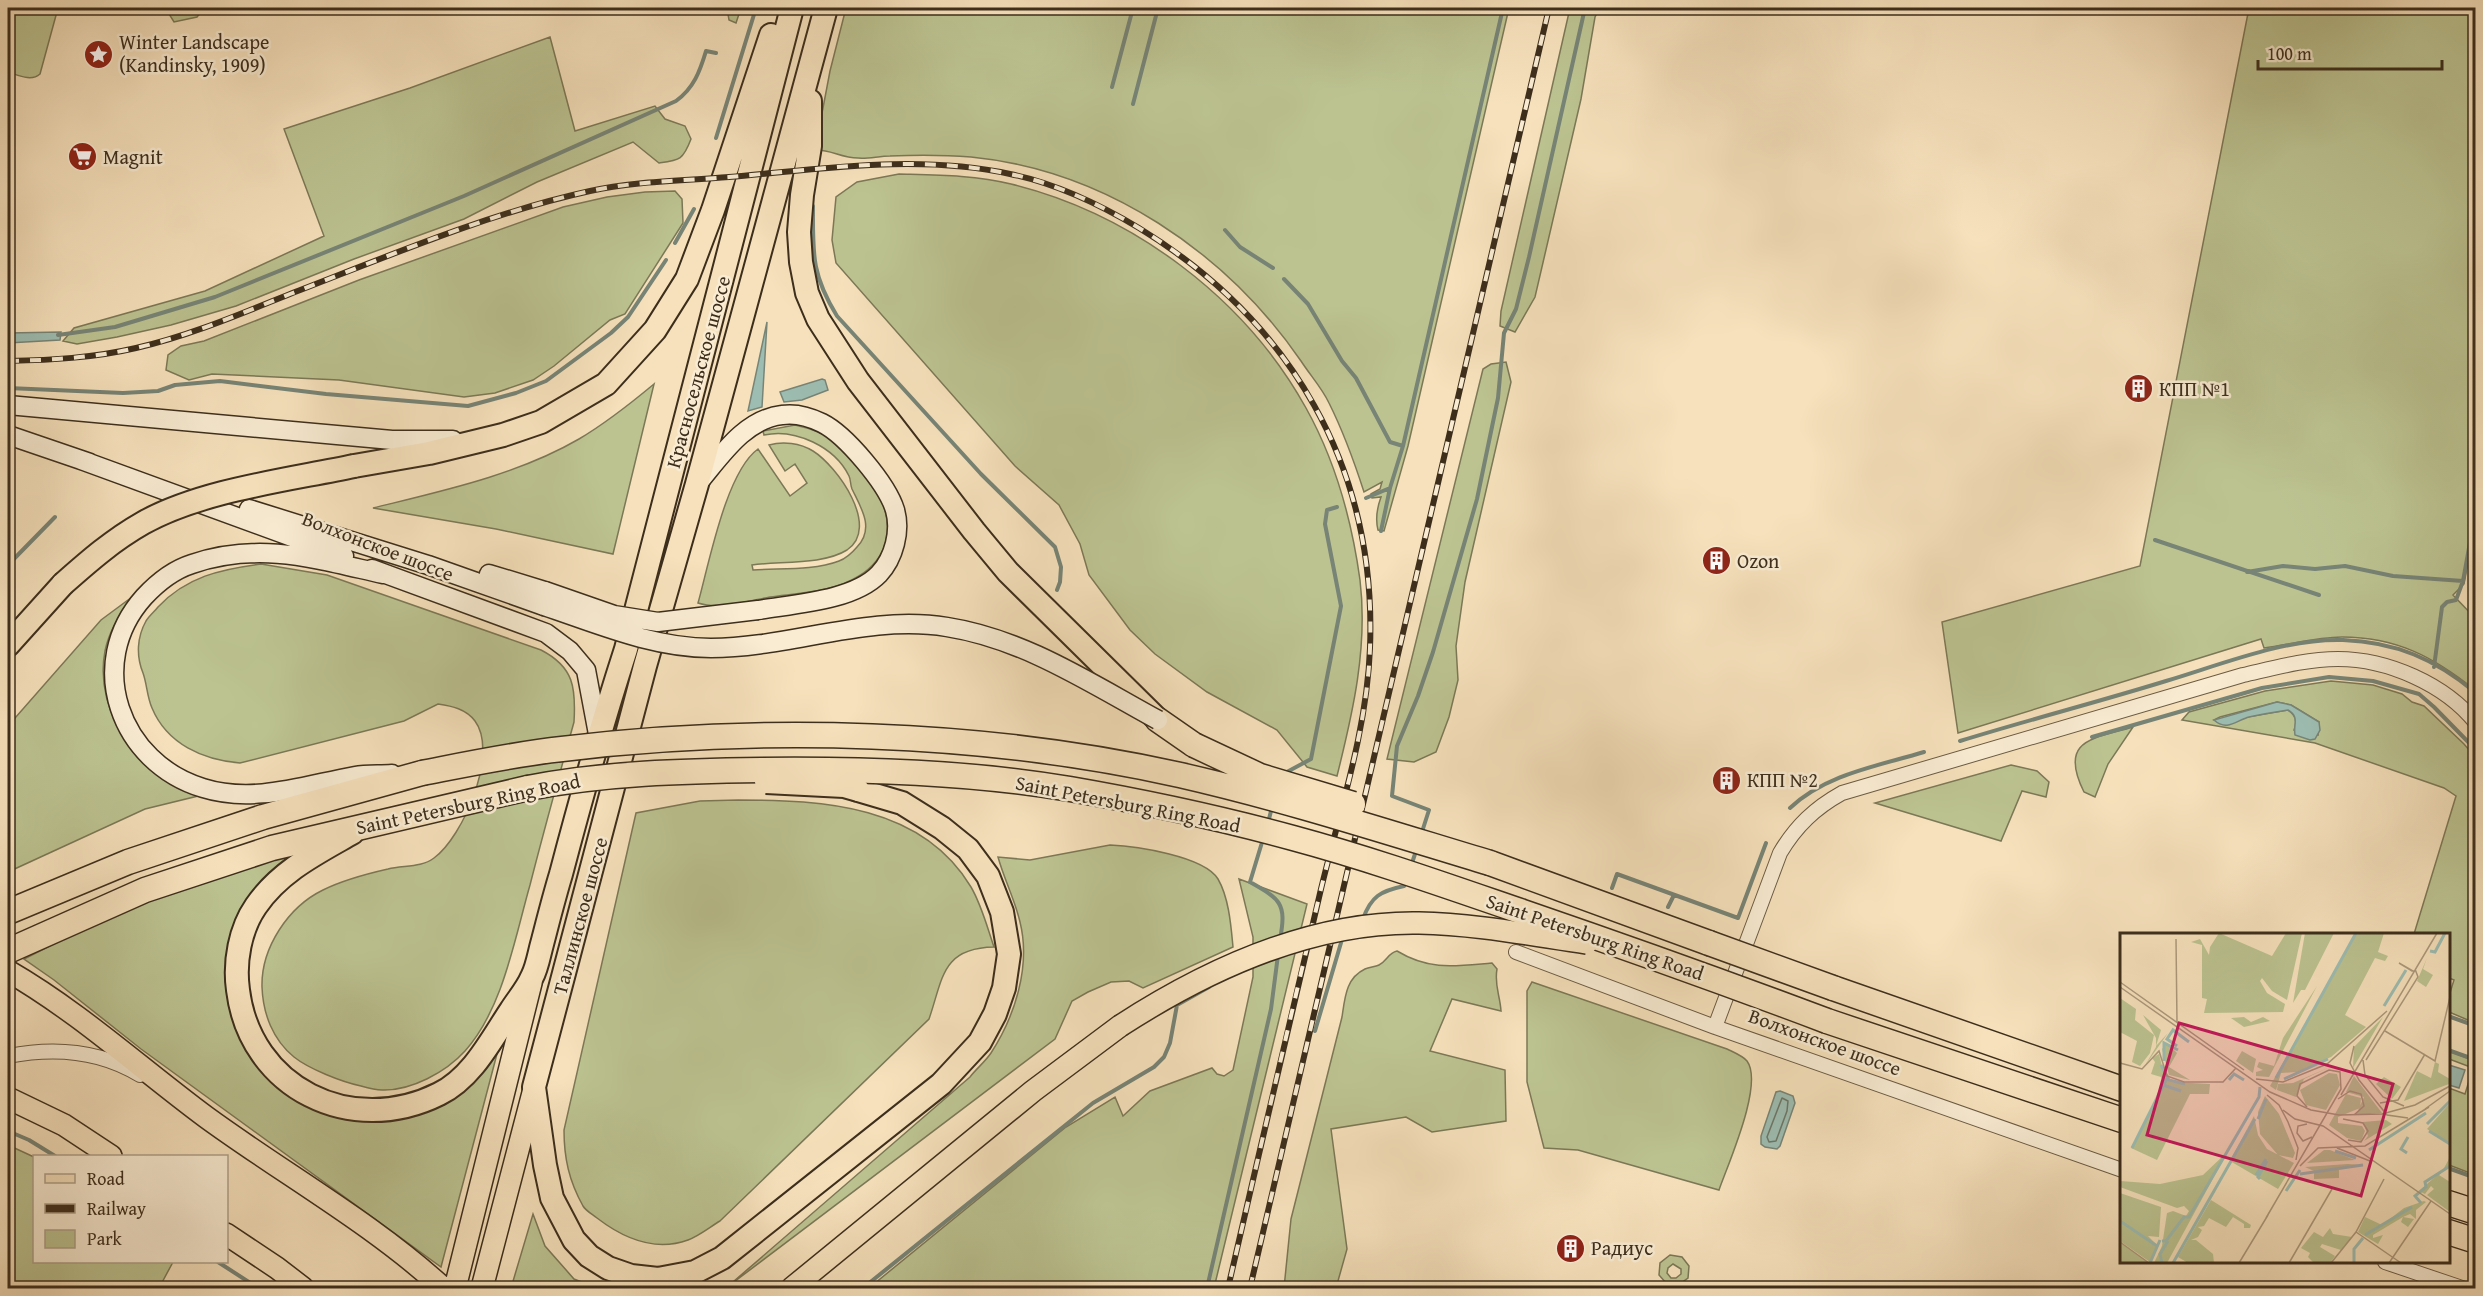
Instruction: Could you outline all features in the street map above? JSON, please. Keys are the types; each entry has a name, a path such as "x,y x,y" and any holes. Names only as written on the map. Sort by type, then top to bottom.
{"highway":[{"path":"8,645 63,584 103,548 145,522 191,502 354,466 429,453 503,435 541,422 606,384 655,330 687,279 713,210 780,8"},
{"name":"Красносельское шоссе","path":"598,734 626,649 792,8"},
{"name":"Красносельское шоссе","path":"680,544 811,70 826,8"},
{"path":"811,70 810,146 801,195 799,232 801,262 807,293 818,319 858,381 960,514 1008,572 1158,720 1194,745 1260,776 1371,810 1490,863"},
{"name":"Таллинское шоссе","path":"534,1087 645,666 680,544"},
{"name":"Таллинское шоссе","path":"533,976 598,734"},
{"name":"Saint Petersburg Ring Road","path":"8,912 128,862 263,817 422,773 560,749 657,741 802,736 879,737 961,743 1061,754 1179,775 1302,806 1490,863 1833,988 2120,1089"},
{"name":"Saint Petersburg Ring Road","path":"8,951 145,890 272,848 528,788 620,774 798,770 891,771 980,777 1067,788 1182,810 1295,838 1441,884 1677,965 1827,1021 2120,1120"},
{"path":"528,788 567,792 687,782 790,782 844,786 902,803 942,828 968,849 987,876 1002,912 1009,954 1004,987 995,1014 980,1042 941,1084 722,1258 695,1272 658,1279 631,1276 608,1268 589,1256 574,1240 552,1198 534,1087"},
{"path":"364,827 297,865 270,888 254,908 244,930 238,952 236,979 240,1006 249,1033 262,1056 284,1078 312,1097 339,1107 376,1112 408,1107 441,1094 480,1058 533,976"},
{"path":"2450,1204 2475,1212"},
{"path":"2450,1233 2475,1242"}],"main road":[{"path":"8,405 392,440 443,441 503,435"},
{"path":"544,598 614,615 657,622 758,610 841,594 861,587 878,574 891,557 897,533 895,512 888,493 856,452 824,424 806,416 783,415 759,421 738,437 697,484"},
{"name":"Волхонское шоссе","path":"8,435 81,460 544,598"},
{"name":"Волхонское шоссе","path":"8,442 55,452"},
{"name":"Волхонское шоссе","path":"81,460 332,551 383,574 536,629 570,651 586,670 598,734"},
{"path":"383,574 318,559 273,552 228,554 190,565 165,577 132,610 115,652 112,675 117,699 137,743 154,762 177,777 204,788 253,795 288,791 358,776 422,773"},
{"path":"544,598 614,630 674,646 711,648 750,646 899,624 945,626 996,638 1041,656 1158,720"},
{"path":"792,1288 1033,1091 1120,1026 1189,984 1232,965 1321,935 1416,923 1467,926 1587,943 1677,965"},
{"path":"8,971 40,989 72,1012 206,1117 379,1238 443,1288"},
{"name":"Таллинское шоссе","path":"454,1288 533,976"},
{"name":"Таллинское шоссе","path":"482,1288 534,1087"},
{"path":"8,1098 64,1125 109,1155"},
{"path":"228,1235 303,1288"}],"street":[{"path":"1715,1027 1780,853 1792,834 1807,817 1823,803 1842,793 2243,675 2293,664 2338,659 2380,664 2423,681 2446,696 2475,723"},
{"name":"Волхонское шоссе","path":"1516,952 1715,1027 2120,1170"},
{"path":"8,1056 54,1051 84,1053 113,1060 206,1117"},
{"path":"2388,1263 2462,1288"}],"green space":[{"path":"8,8 58,8 40,74 36,76 24,77 8,72"},
{"path":"171,8 204,8 197,17 174,22 169,14"},
{"path":"727,8 741,8 736,23 729,20"},
{"path":"846,8 1509,8 1408,446 1384,531 1378,530 1377,521 1381,497 1372,498 1371,494 1380,489 1382,482 1364,492 1334,414 1323,392 1301,361 1271,321 1237,285 1199,252 1158,223 1115,199 1069,179 1021,165 951,156 910,155 852,158 815,150 830,71"},
{"path":"1570,8 1600,8 1595,17 1581,99 1535,297 1515,332 1500,326 1501,311"},
{"path":"2249,8 2475,8 2476,520 2464,584 2453,595 2475,618 2475,690 2445,668 2397,645 2362,638 2332,637 2264,648 2261,639 1958,733 1942,622 2140,566"},
{"path":"550,37 575,131 655,106 665,119 685,126 691,139 683,155 676,160 659,163 633,142 537,182 464,219 354,259 236,306 171,325 117,337 77,344 63,341 74,328 205,291 324,236 284,129 410,88"},
{"path":"899,174 955,176 997,181 1056,198 1100,216 1142,239 1181,266 1218,297 1251,331 1281,368 1306,408 1334,470 1347,514 1360,580 1362,630 1360,655 1353,704 1337,776 1307,767 1277,730 1207,692 1155,654 1130,630 1089,575 1080,544 1059,505 1015,466 836,263 832,240 836,197 857,182"},
{"path":"675,191 682,199 683,223 625,314 610,320 554,366 533,380 495,393 464,397 339,380 212,374 189,380 166,370 168,355 181,346 204,341 359,280 563,207 607,197"},
{"path":"1506,362 1511,382 1465,582 1456,646 1458,680 1449,717 1436,752 1414,762 1387,759 1483,369 1491,364"},
{"path":"654,384 613,554 496,529 373,508 479,481 555,452 589,433"},
{"path":"795,425 833,440 849,453 875,486 884,505 887,525 885,543 876,561 859,576 828,589 725,605 698,603 713,543 728,498 737,477 758,449 790,496 807,483 795,464 785,471 769,445 791,444 813,451 823,459 843,483 858,513 859,527 856,540 847,550 837,555 814,560 752,565 753,570 807,568 829,564 847,557 862,540 865,533 865,518 852,489 849,476 834,456 824,448 801,437 788,434 764,435 763,431"},
{"path":"261,564 327,575 541,650 560,664 571,680 574,722 513,949 498,994 478,1034 465,1051 438,1073 416,1084 393,1089 372,1089 335,1078 300,1062 280,1043 270,1026 264,1007 263,972 266,958 279,930 310,897 331,886 355,878 429,861 445,847 466,814 474,794 483,753 481,735 475,721 463,711 438,704 404,721 240,763 200,754 177,740 159,721 149,699 138,653 143,627 158,607 180,588 218,572"},
{"path":"132,597 109,637 105,651 103,675 107,698 114,719 126,740 141,758 177,786 198,796 145,809 8,872 8,726 101,620"},
{"path":"2331,681 2373,685 2402,694 2412,702 2424,706 2464,744 2476,758 2475,1023 2450,1012 2450,993 2454,980 2450,978 2450,933 2414,933 2456,796 2444,788 2315,743 2182,720 2189,712 2265,691","holes":["2277,702 2291,705 2319,722 2318,735 2294,730 2296,719 2288,710 2247,717 2226,725 2214,720"]},
{"path":"2133,727 2108,764 2095,797 2084,792 2075,761 2078,751 2093,739"},
{"path":"2011,765 2037,771 2049,782 2046,797 2022,791 2001,841 1875,803"},
{"path":"700,801 803,802 836,806 898,823 926,839 950,860 971,887 994,947 963,953 954,960 942,979 929,1019 720,1221 688,1240 652,1244 618,1232 584,1208 568,1169 564,1130 636,813"},
{"path":"1110,845 1184,858 1210,871 1218,879 1225,895 1233,947 1143,988 1129,981 1111,982 1072,1001 1055,1039 726,1288 970,1077 1000,1039 1019,990 1023,939 1020,922 998,857 1030,860"},
{"path":"297,855 244,912 252,1055 381,1120 498,1050 441,1267 141,1049 24,959 113,914 258,862"},
{"path":"1239,879 1307,904 1214,1288 869,1288 1066,1127 1115,1097 1123,1116 1150,1091 1212,1068 1217,1074 1224,1076 1233,1070 1253,977 1253,937"},
{"path":"1397,951 1421,962 1443,966 1492,963 1497,969 1501,1011 1452,999 1430,1051 1505,1070 1506,1121 1432,1132 1406,1117 1331,1129 1347,1249 1336,1288 1284,1288 1291,1219 1350,983 1359,973 1379,965"},
{"path":"1532,982 1727,1049 1747,1061 1751,1072 1748,1105 1719,1190 1578,1150 1544,1148 1527,1082 1527,991"},
{"path":"2450,1051 2475,1061 2475,1175 2450,1165 2450,1088 2465,1094 2473,1068 2450,1059"},
{"path":"8,1145 33,1157 33,1263 172,1263 159,1288 135,1286 134,1288 8,1288"},
{"path":"533,1214 545,1246 574,1279 597,1288 511,1288"},
{"path":"1670,1255 1682,1257 1689,1266 1688,1278 1678,1285 1667,1284 1659,1275 1660,1263","holes":["1673,1264 1681,1269 1681,1274 1676,1278 1671,1278 1667,1273 1668,1268"]}],"water":[{"path":"767,322 762,407 748,411"},
{"path":"61,332 60,340 8,343 8,333"},
{"path":"825,380 828,390 802,400 784,402 780,392"},
{"path":"2277,702 2291,705 2319,722 2320,730 2315,739 2310,740 2295,735 2295,718 2288,710 2249,717 2228,725 2214,720"},
{"path":"2450,1065 2465,1070 2459,1088 2450,1085"},
{"path":"1780,1091 1793,1096 1795,1103 1777,1149 1761,1144 1761,1136 1776,1092"}],"waterway":[{"path":"716,138 756,8"},
{"path":"1112,87 1133,8"},
{"path":"1133,104 1158,8"},
{"path":"1366,498 1390,488 1403,446 1503,8"},
{"path":"1421,835 1429,810 1392,796 1397,746 1433,652 1477,499 1498,398 1504,333 1516,309 1529,257 1585,8"},
{"path":"58,335 115,327 215,297 464,196 676,101 696,79 706,51 716,53"},
{"path":"813,206 815,263 822,288 837,316 981,474 1055,547 1061,567 1057,590"},
{"path":"675,243 694,209"},
{"path":"1225,230 1240,247 1273,268"},
{"path":"8,388 123,393 158,391 175,385 220,381 326,394 468,406 516,393 546,381 611,333 628,317 666,260"},
{"path":"1284,279 1308,304 1342,361 1356,378 1390,442 1403,446"},
{"path":"1381,531 1390,488"},
{"path":"1285,773 1311,759 1341,606 1325,524 1327,510 1337,507"},
{"path":"2434,667 2442,607 2447,602 2456,600 2463,581 2476,509"},
{"path":"8,565 55,517"},
{"path":"2155,540 2319,595"},
{"path":"2247,572 2283,566 2315,569 2345,566 2393,576 2463,581"},
{"path":"1960,741 2253,654 2299,643 2362,641 2398,649 2430,662 2476,693"},
{"path":"2092,737 2262,688 2329,677 2373,681 2419,694 2476,750"},
{"path":"1790,808 1804,796 1836,779 1924,752"},
{"path":"1268,823 1272,807"},
{"path":"1263,839 1250,882 1279,903 1282,917 1280,939"},
{"path":"1612,888 1617,874 1738,918 1766,843"},
{"path":"1411,866 1416,851"},
{"path":"1363,919 1373,900 1389,890 1404,886 1406,882"},
{"path":"1668,907 1674,895"},
{"path":"1315,1031 1343,936"},
{"path":"1207,1288 1271,1009 1278,955"},
{"path":"863,1288 1093,1103 1154,1067 1164,1057 1170,1043 1177,1005 1209,987"},
{"path":"2450,1017 2476,1026"},
{"path":"2450,1051 2476,1060"},
{"path":"8,1131 29,1140 53,1155"},
{"path":"2450,1169 2476,1178"},
{"path":"220,1263 258,1288"}],"railway":[{"path":"1250,1288 1549,8"},
{"path":"8,361 88,356 156,343 214,324 400,251 476,224 514,211 590,191 642,183 835,167 940,165 975,168 1027,178 1076,195 1108,211 1139,228 1193,265 1240,308 1281,354 1314,405 1340,461 1358,520 1368,582 1370,648 1368,679 1352,770 1309,939 1228,1288"}],"place":[{"name":"Winter Landscape (Kandinsky, 1909)","path":"98,54"},
{"name":"Magnit","path":"82,157"},
{"name":"КПП №1","path":"2138,389"},
{"name":"Ozon","path":"1716,561"},
{"name":"КПП №2","path":"1726,780"},
{"name":"Радиус","path":"1570,1248"}]}
